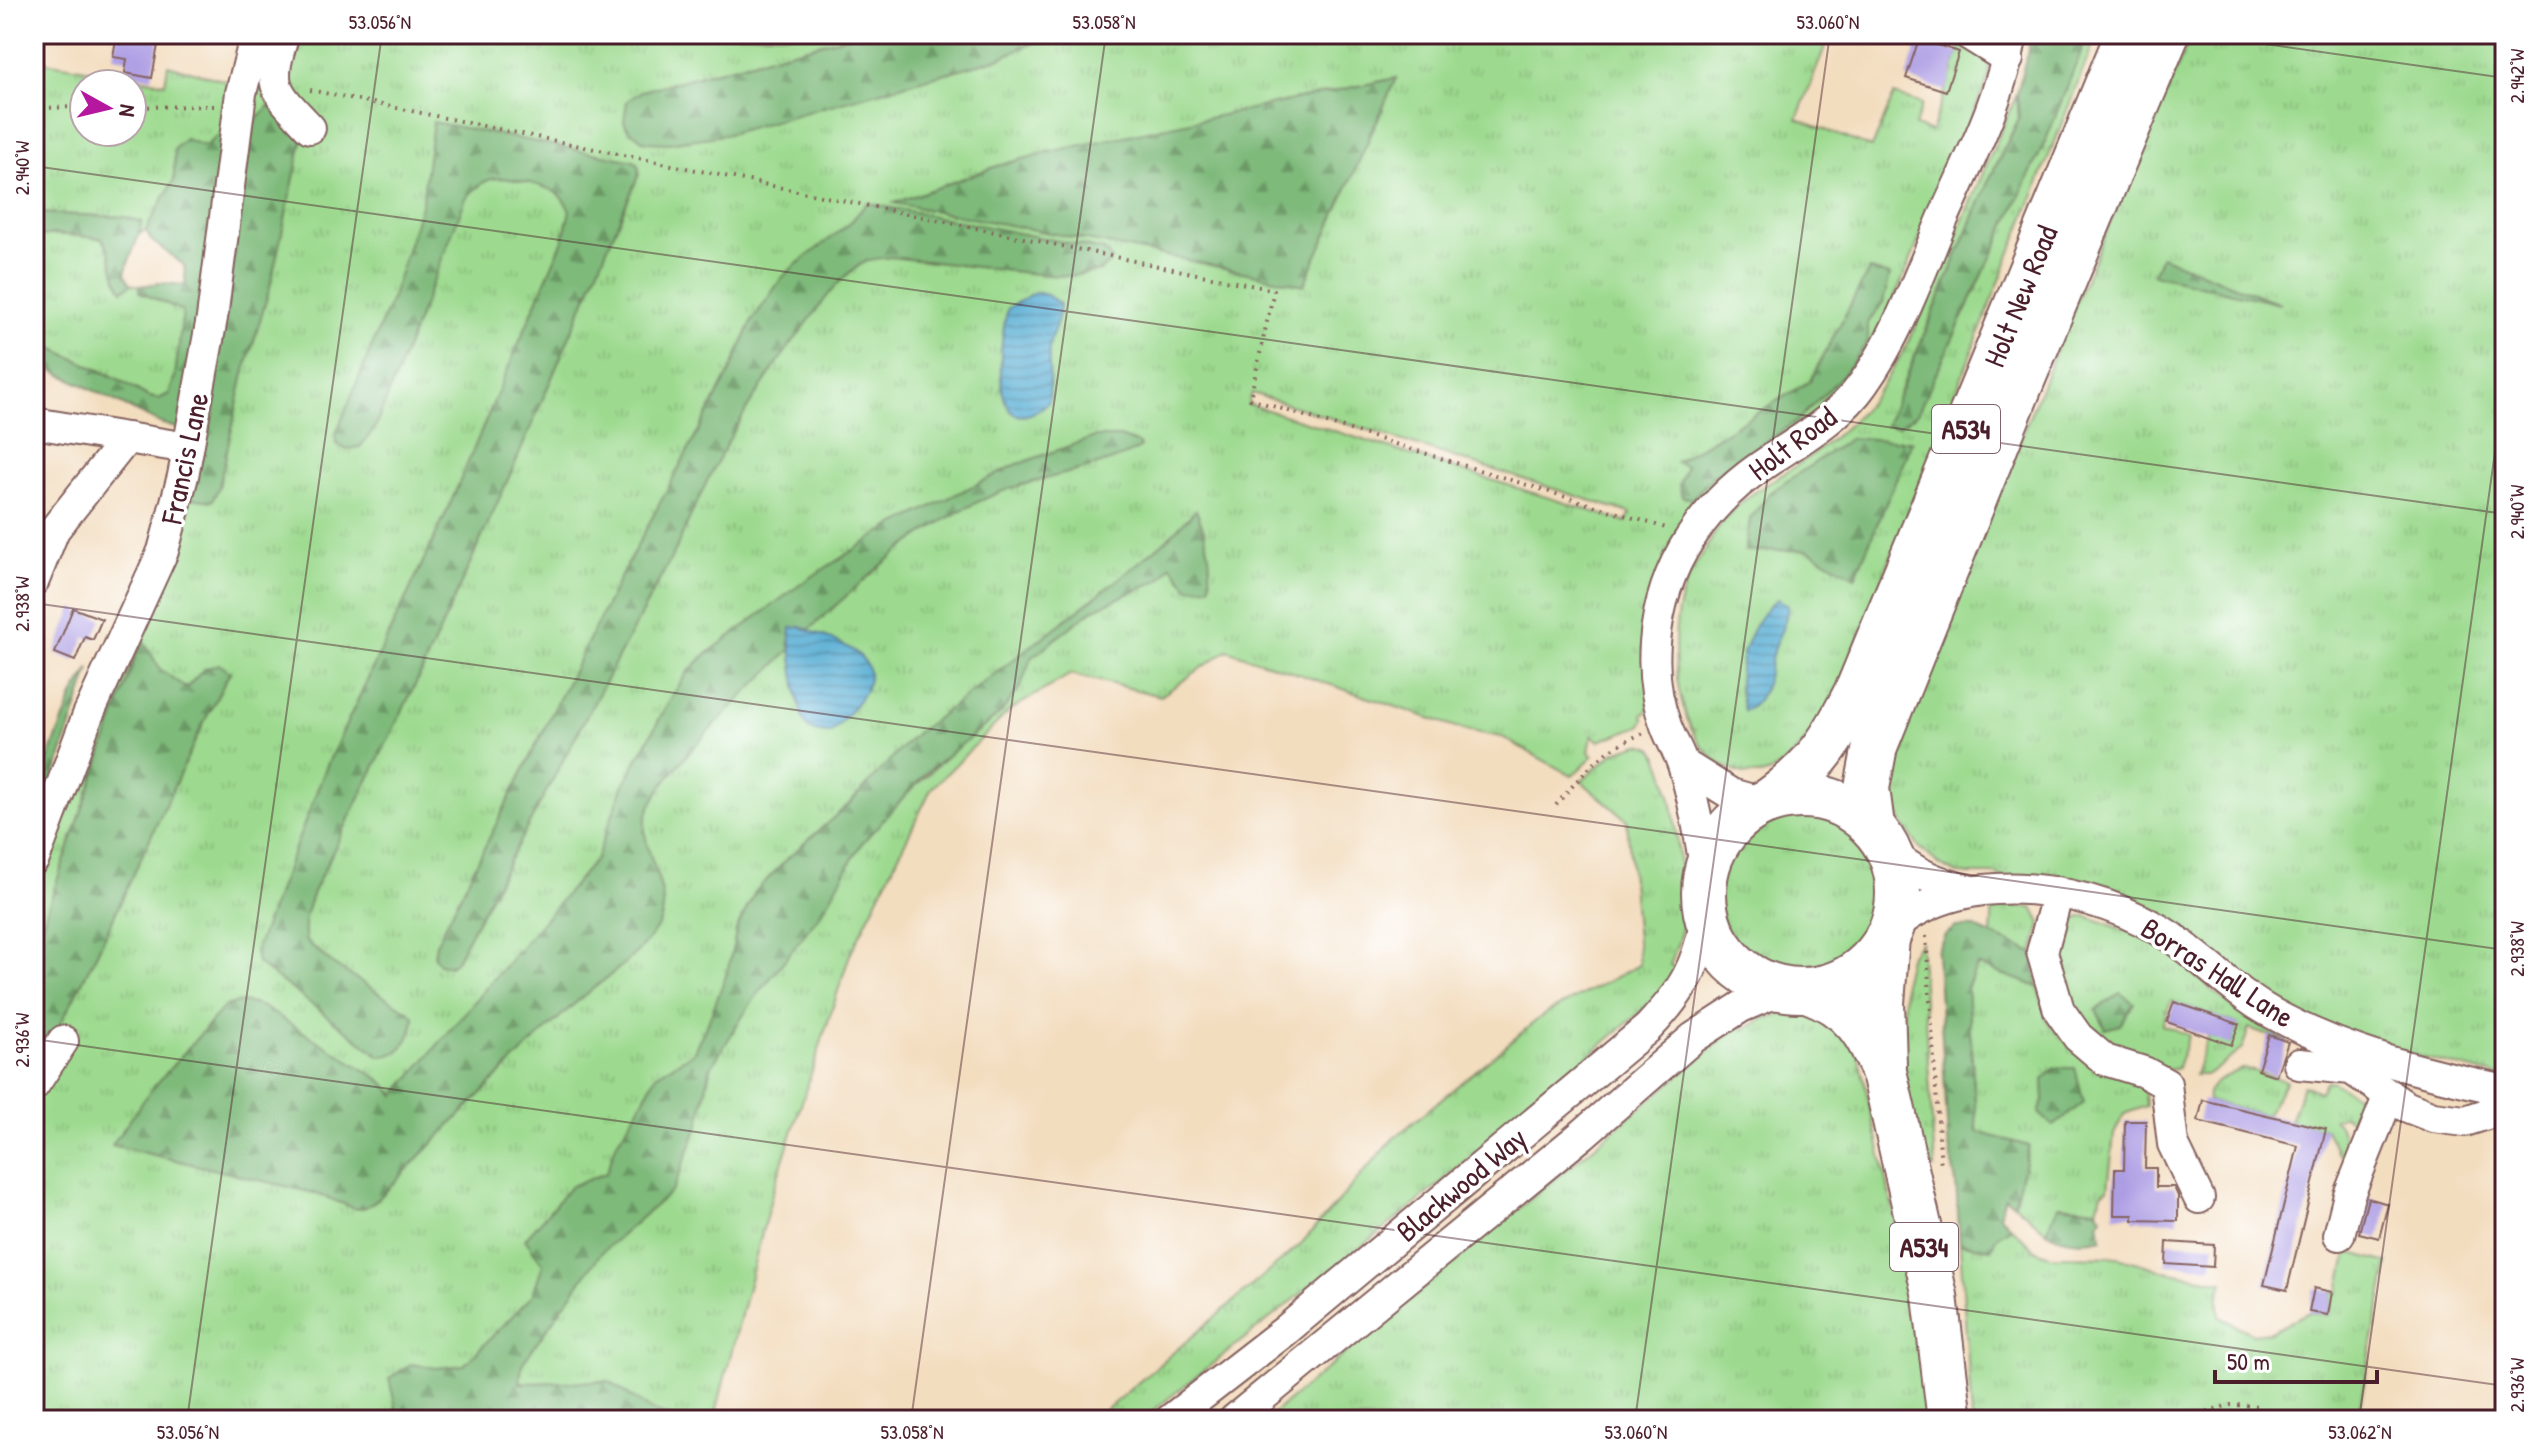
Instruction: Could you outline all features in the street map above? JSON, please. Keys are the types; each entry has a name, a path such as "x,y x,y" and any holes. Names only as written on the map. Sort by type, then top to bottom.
{"highway":[{"name":"Holt New Road","path":"1766,802 1807,771 1823,752 1836,734 1859,687 2128,34"},
{"name":"Holt New Road","path":"1880,838 1868,784 1875,746 2019,388 2167,34"},
{"path":"1796,796 1824,798 1849,808 1880,838 1897,879 1901,933 1861,969 1841,981 1802,990 1763,982 1735,964 1718,943 1707,916 1704,893 1706,872 1719,841 1732,824 1766,802 1796,796"},
{"name":"A534","path":"1885,1076 1882,1003 1901,933"},
{"name":"A534","path":"1802,990 1830,1000 1856,1020 1873,1045 1885,1076 1935,1296 1950,1420"}],"street":[{"name":"Francis Lane","path":"34,859 88,715 163,551 188,448 212,318 240,101 256,34"},
{"path":"284,34 273,71 277,86 282,99 310,128"},
{"path":"1968,34 2010,47"},
{"name":"Holt Road","path":"1706,872 1683,764 1666,726 1655,674 1655,641 1665,590 1676,559 1690,535 1725,494 1768,461 1813,434 1862,386 1898,323 1994,102 2010,47"},
{"path":"34,423 188,448"},
{"path":"34,580 54,530 127,438"},
{"path":"1683,764 1731,794 1766,802"},
{"name":"Borras Hall Lane","path":"1880,838 1914,872 1973,891"},
{"name":"Borras Hall Lane","path":"1901,933 1905,917 1930,902 1973,891 2039,890 2102,903 2172,938 2268,1011 2344,1048 2503,1090"},
{"path":"2058,892 2042,952 2059,1010 2078,1037 2105,1060 2144,1072 2166,1084 2173,1144 2199,1198"},
{"name":"Blackwood Way","path":"1170,1420 1286,1330 1648,1028 1688,981 1707,916"},
{"name":"Blackwood Way","path":"1234,1420 1583,1134 1693,1038 1741,1007 1767,996 1802,990"},
{"path":"34,1085 63,1041"},
{"path":"2299,1064 2351,1069 2405,1106 2433,1117 2465,1121 2490,1113 2503,1090"},
{"path":"2339,1235 2349,1195 2389,1095"}],"path":[{"path":"277,86 280,84 1274,290 1250,399 1690,535"},
{"path":"148,107 220,106 240,101"},
{"path":"34,108 68,107"},
{"path":"1556,805 1596,759 1626,740 1666,726"},
{"path":"1901,933 1942,1177"},
{"path":"2176,1420 2230,1405 2260,1406"}],"green space":[{"path":"275,34 1830,34 1797,119 1872,148 1894,95 1922,104 1915,126 1931,132 1961,46 1990,63 1989,76 1878,337 1850,377 1803,424 1679,530 1644,720 1640,726 1599,741 1592,735 1589,752 1593,756 1572,776 1502,737 1465,730 1227,650 1161,696 1071,674 1010,710 931,789 849,957 772,1194 714,1420 34,1420 34,901 63,822 171,572 226,313 256,95","holes":["1883,302 1797,421 1713,476 1692,499 1679,485 1686,466 1677,461 1810,381 1849,309","1252,393 1631,514 1626,522 1248,404","1183,538 1161,579 1092,610 1031,658 1001,713 962,742 887,813 861,844 839,882 745,913 923,733"]},
{"path":"856,34 1053,34 1000,58 724,135 668,143 645,142 627,128 624,121 627,101 642,91"},
{"path":"2032,34 2088,34 2045,142 1917,414 1897,427 1886,425 1989,180 2019,119 2017,94"},
{"path":"2088,34 2097,34 1841,683 1811,733 1782,765 1762,775 1735,771 1716,761 1701,745 1682,703 1675,656 1676,633 1679,604 1691,573 1731,511 1827,443 1847,426 1881,387 1919,320 2017,94 2019,118 1989,180 1886,425 1917,414 2045,142","holes":["1912,441 1855,576 1807,550"]},
{"path":"2192,34 2505,34 2505,1078 2349,1039 2269,1006 2194,940 1993,874 1957,874 1921,849 1905,828 1895,808 1895,783 1887,779 1891,757 2080,292","holes":["2161,257 2271,300 2154,274"]},
{"path":"34,60 80,68 68,68 68,148 148,148 148,80 165,83 168,65 230,82 224,146 175,148 174,180 146,230 140,234 142,222 125,217 34,213"},
{"path":"1396,78 1304,285 894,203 997,166 1045,153"},
{"path":"270,105 303,137 270,287 244,374 219,487 212,501 189,498 226,313 252,124"},
{"path":"433,122 634,161 639,174 518,457 418,679 313,892 305,916 305,940 334,965 414,1017 411,1032 400,1049 380,1056 257,963 255,951 327,765 448,509 563,240 570,210 553,191 516,180 491,179 471,192 375,428 360,447 345,449 337,444 335,436 393,295 422,202"},
{"path":"226,129 216,217 179,429 160,423 44,366 34,365 34,336 43,344 149,397 159,399 169,394 175,377 183,311 140,292 140,286 159,283 186,285 184,265 151,240 146,230 174,180 175,148 185,139 205,146"},
{"path":"867,203 1104,250 1112,260 1100,271 1071,276 891,257 867,261 841,280 787,349 734,431 676,549 455,962 450,966 439,964 434,956 436,944 622,574 730,372 752,321 781,279 849,224"},
{"path":"34,213 125,217 142,222 125,274 131,284 123,290 102,238 54,234 34,237"},
{"path":"54,234 102,238 110,251 116,277 123,290 131,284 140,286 140,292 183,311 175,377 169,394 159,399 149,397 43,344 34,336 34,237"},
{"path":"2161,256 2280,304 2153,274"},
{"path":"1869,270 1890,275 1883,302 1868,323 1868,341 1844,374 1797,421 1713,476 1692,499 1682,497 1679,485 1686,466 1676,462 1810,381"},
{"path":"1095,437 1120,437 1139,444 1140,448 1107,462 1015,487 971,505 898,552 809,630 801,627 789,642 791,649 687,754 654,800 646,818 645,832 663,902 662,915 648,940 522,1053 378,1199 357,1209 314,1193 112,1145 151,1090 224,1007 234,1003 263,1007 382,1081 395,1095 596,859 624,784 671,698 687,673 704,656 805,581 888,528 1015,465"},
{"path":"1851,438 1912,441 1855,577 1807,550 1745,551 1750,519 1771,492"},
{"path":"1196,510 1208,548 1210,587 1189,588 1171,565 1161,579 1092,610 1031,658 1021,686 1001,713 927,772 861,844 824,909 749,1006 710,1069 699,1124 673,1190 601,1253 522,1364 520,1383 609,1381 651,1410 680,1420 601,1420 576,1411 540,1413 522,1420 399,1420 389,1379 411,1364 437,1368 464,1365 532,1296 543,1264 525,1239 571,1186 606,1173 617,1142 656,1075 693,1053 727,973 737,928 755,892 850,803 911,738 1125,574"},
{"path":"142,639 160,669 186,688 204,669 219,664 230,672 98,951 49,1046 34,1056 34,947"},
{"path":"90,668 34,838 34,794 74,694"},
{"path":"1639,744 1653,749 1662,766 1673,811 1680,864 1681,929 1670,965 1676,968 1664,989 1418,1202 1141,1420 1094,1420 1300,1245 1393,1139 1543,1015 1639,965 1627,820 1581,781 1615,752"},
{"path":"1800,811 1831,818 1858,835 1875,862 1882,893 1875,924 1858,951 1831,968 1800,975 1769,968 1742,951 1725,924 1718,893 1725,862 1742,835 1769,818"},
{"path":"1993,906 2033,908 2041,923 2033,953 1991,935"},
{"path":"2086,916 2130,932 2171,954 2233,1008 2288,1042 2249,1028 2242,1049 2208,1075 2195,1075 2208,1036 2231,1044 2238,1024 2171,1001 2162,1025 2189,1035 2178,1067 2168,1070 2082,1038 2055,950 2070,924"},
{"path":"1956,927 1973,927 2033,953 2038,987 1977,965 1967,988 1977,1132 2029,1146 2014,1204 2005,1197 1999,1215 2011,1227 1996,1237 1991,1249 1960,1243 1956,1183 1948,1141 1937,952 1945,935"},
{"path":"1920,942 1935,1168 1921,1161 1902,1084 1904,980 1909,957"},
{"path":"1977,965 2038,987 2047,1021 2070,1047 2144,1082 2146,1106 2124,1114 2114,1134 2108,1189 2102,1193 2097,1209 2059,1205 2046,1231 2014,1204 2029,1146 1977,1133 1967,988"},
{"path":"2120,993 2134,1003 2120,1025 2106,1029 2096,1010"},
{"path":"1791,1012 1823,1018 1844,1036 1858,1054 1941,1420 1265,1420 1740,1025 1744,1030 1765,1018"},
{"path":"2055,1068 2075,1068 2084,1102 2053,1126 2039,1113 2044,1100 2043,1080"},
{"path":"2243,1068 2286,1081 2266,1115 2208,1101 2214,1085"},
{"path":"2331,1081 2375,1106 2369,1133 2344,1115 2333,1119 2339,1125 2348,1150 2359,1154 2353,1165 2337,1152 2326,1129 2290,1121 2303,1085 2320,1092 2325,1082"},
{"path":"2059,1205 2097,1209 2102,1217 2098,1223 2102,1238 2073,1240 2046,1231"},
{"path":"2011,1227 2036,1251 2051,1256 2118,1257 2165,1271 2223,1282 2218,1299 2220,1317 2253,1334 2271,1332 2309,1312 2328,1315 2332,1292 2338,1294 2348,1252 2388,1263 2357,1420 1972,1420 1960,1244 1991,1249 1996,1237"}],"water":[{"path":"1035,292 1047,295 1060,304 1049,348 1049,402 1029,414 1015,414 1006,404 1002,386 1005,323 1008,308"},
{"path":"1777,599 1788,606 1785,621 1759,699 1744,711 1739,683 1743,657 1755,625"},
{"path":"801,627 857,653 865,662 869,674 867,688 830,733 809,728 800,709 791,628"}],"building":[{"path":"117,34 160,34 152,78 148,77 148,68 126,68 127,59 113,57"},
{"path":"1919,39 1959,52 1946,91 1906,78"},
{"path":"73,608 102,619 93,640 85,637 75,661 55,653"},
{"path":"2174,1002 2239,1024 2231,1045 2167,1022"},
{"path":"2269,1035 2288,1042 2276,1076 2258,1070"},
{"path":"2203,1100 2326,1129 2287,1290 2264,1285 2298,1146 2198,1121"},
{"path":"2125,1121 2146,1121 2145,1168 2156,1168 2156,1187 2174,1187 2178,1196 2178,1221 2133,1220 2133,1215 2114,1215 2115,1169 2124,1169"},
{"path":"2368,1198 2388,1204 2379,1238 2359,1233"},
{"path":"2167,1242 2214,1245 2213,1267 2166,1264"},
{"path":"2314,1288 2332,1292 2328,1315 2309,1312"}]}
